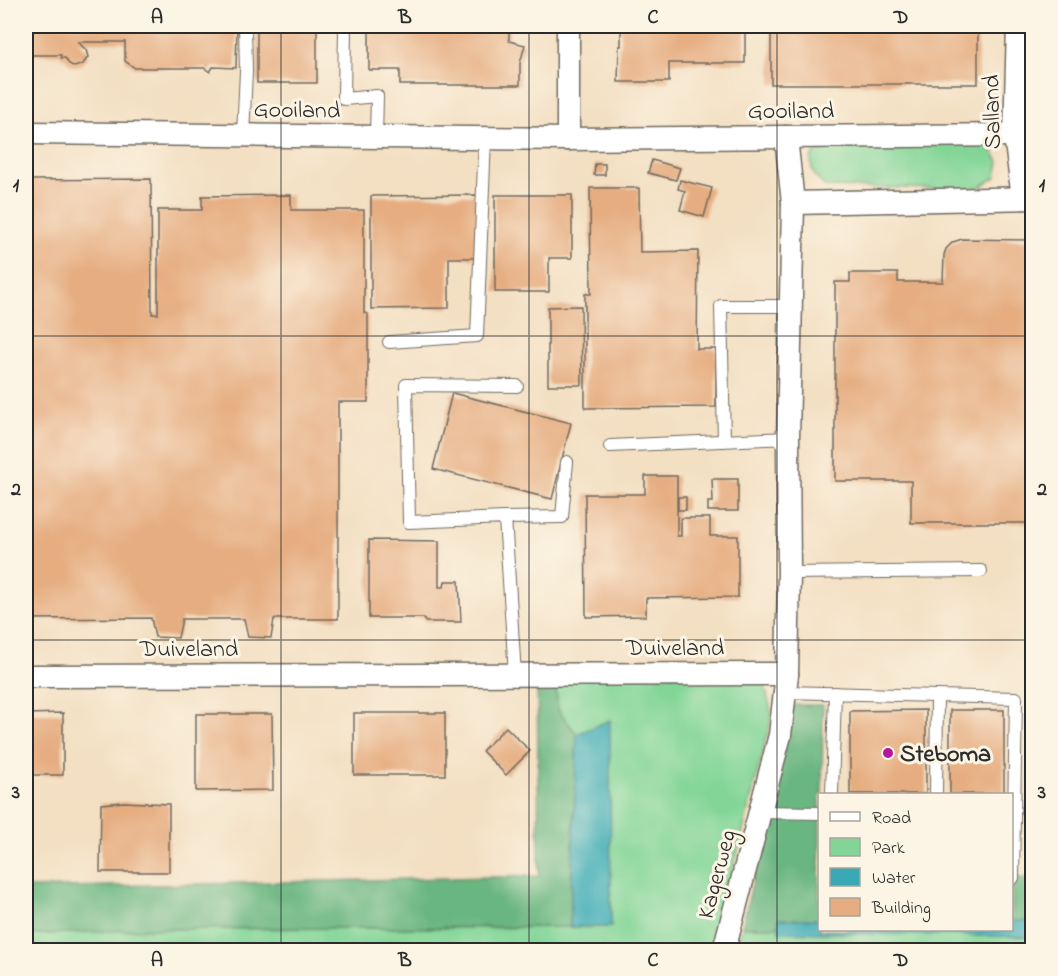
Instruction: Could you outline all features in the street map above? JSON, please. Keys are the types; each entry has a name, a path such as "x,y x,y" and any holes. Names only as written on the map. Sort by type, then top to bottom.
{"street":[{"path":"568,26 568,138"},
{"name":"Salland","path":"1018,26 1015,135 1028,198"},
{"name":"Gooiland","path":"26,133 485,138 1015,135"},
{"path":"786,137 793,203 786,683"},
{"path":"793,203 1028,198"},
{"name":"Duiveland","path":"26,676 515,675 786,683"},
{"name":"Kagerweg","path":"724,951 780,735 786,683"}],"lane":[{"path":"243,135 246,71 245,26"},
{"path":"345,26 344,99 377,96 376,137"},
{"path":"389,342 477,336 485,138"},
{"path":"724,441 721,306 791,306"},
{"path":"517,386 406,385 409,522 562,517 567,462"},
{"path":"610,446 788,438"},
{"path":"505,518 515,675"},
{"path":"789,573 981,572"},
{"path":"786,683 835,693 1016,698 1013,878"},
{"path":"832,793 835,693"},
{"path":"936,793 937,696"},
{"name":"Kagerweg","path":"760,812 818,813"}],"green space":[{"path":"980,143 990,147 999,162 996,177 980,187 959,189 826,187 814,175 811,163 811,158 819,149 829,144"},
{"path":"537,674 554,674 558,710 577,734 570,927 151,929 26,935 26,888 539,876"},
{"path":"554,674 754,676 765,686 772,715 713,950 26,950 26,935 151,929 611,927 609,721 577,734 558,710"},
{"path":"794,705 823,705 822,793 818,793 818,927 742,927"},
{"path":"1013,878 1032,878 1032,928 1013,928"},
{"path":"742,927 818,927 818,931 1013,931 1013,928 1032,928 1032,950 736,950"}],"water":[{"path":"610,720 611,927 570,927 577,734"},
{"path":"778,919 818,919 818,931 1013,931 1013,921 1032,921 1032,937 779,932"}],"building":[{"path":"26,26 237,26 236,68 213,67 210,72 204,68 135,68 125,61 125,42 78,42 86,50 88,57 83,64 75,67 65,58 61,58 61,55 26,55"},
{"path":"257,26 317,26 317,83 257,83"},
{"path":"369,26 509,26 509,41 525,45 520,63 520,85 400,85 400,70 369,70"},
{"path":"621,26 745,26 745,63 669,63 669,82 618,82"},
{"path":"771,26 978,26 978,84 771,84"},
{"path":"652,160 680,168 676,180 648,173"},
{"path":"595,164 605,164 605,175 594,175"},
{"path":"151,179 152,314 158,314 158,210 202,210 202,196 291,195 291,210 364,210 364,313 368,314 368,402 338,402 338,619 274,619 271,638 248,637 244,619 182,619 178,638 155,637 151,618 26,619 26,180"},
{"path":"680,180 712,188 704,217 680,210 685,191 678,189"},
{"path":"590,188 639,188 640,252 698,251 697,349 716,349 716,407 585,408 585,294 591,294"},
{"path":"478,195 478,258 449,258 449,308 371,309 371,196"},
{"path":"495,195 572,195 572,258 549,258 549,292 495,292"},
{"path":"962,239 1032,240 1032,523 911,523 911,481 835,481 835,282 850,282 850,273 898,273 898,282 943,282 946,249 953,242"},
{"path":"581,306 582,385 548,385 548,307"},
{"path":"452,393 571,423 552,499 433,469"},
{"path":"645,476 677,476 677,536 681,536 681,518 710,518 710,536 738,536 738,597 646,598 646,616 586,617 585,494 645,494"},
{"path":"712,479 738,479 738,511 708,511 708,502 713,502"},
{"path":"678,497 686,497 686,510 678,510"},
{"path":"369,540 439,541 439,587 444,587 445,581 459,581 461,622 425,622 424,618 369,618"},
{"name":"Steboma","path":"926,710 926,793 850,793 850,711"},
{"path":"950,710 1004,710 1004,793 950,793"},
{"path":"63,713 63,775 26,775 26,714"},
{"path":"354,713 445,713 445,775 354,775"},
{"path":"196,714 272,714 273,790 196,791"},
{"path":"506,727 530,751 506,775 482,751"},
{"path":"124,802 169,804 169,872 100,872 101,804"}],"place":[{"name":"Steboma","path":"888,753"}]}
